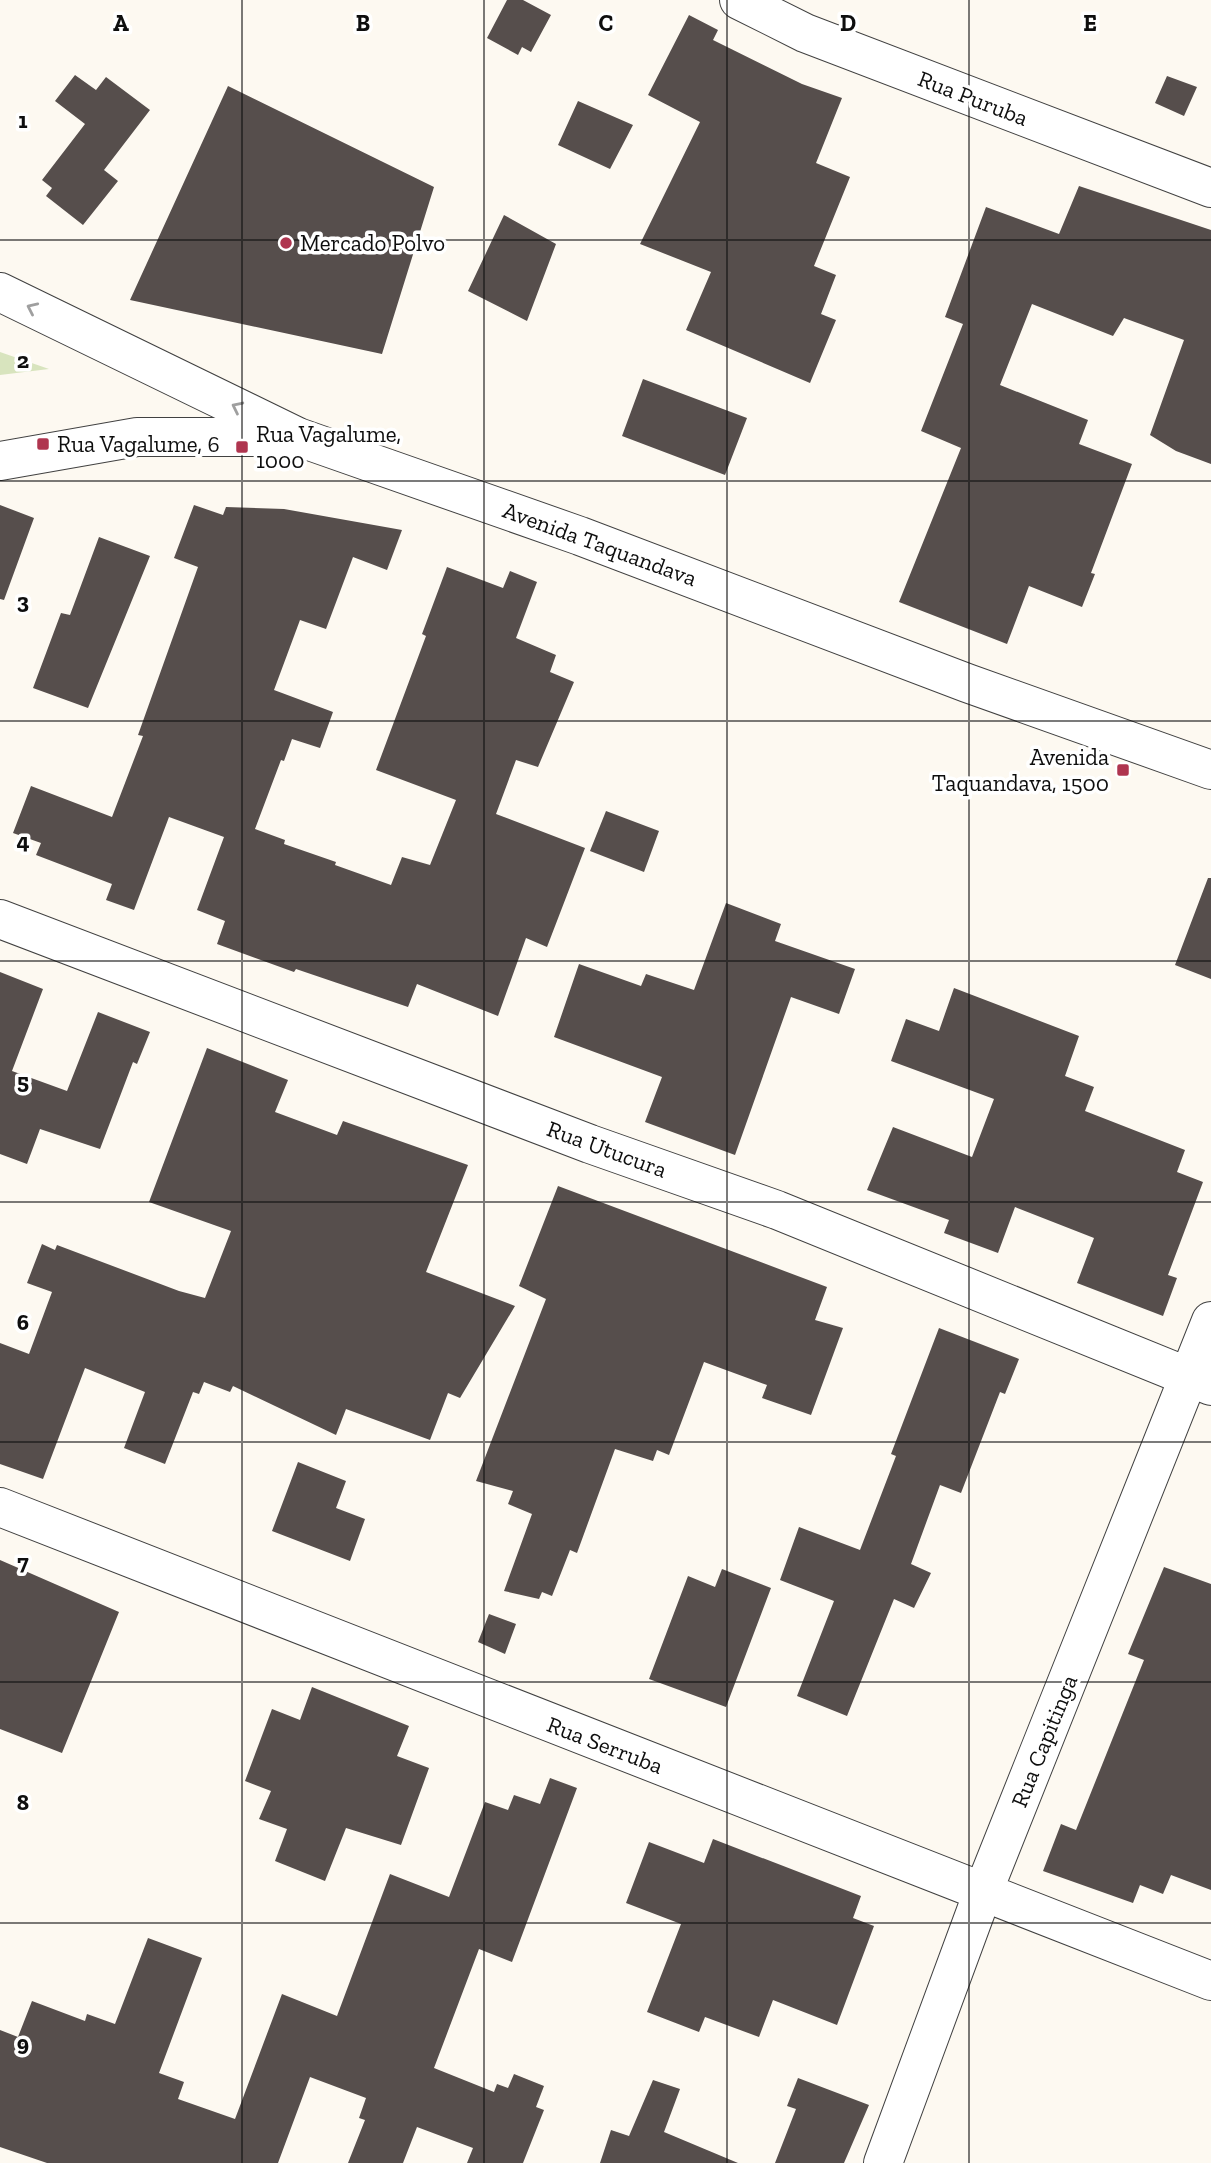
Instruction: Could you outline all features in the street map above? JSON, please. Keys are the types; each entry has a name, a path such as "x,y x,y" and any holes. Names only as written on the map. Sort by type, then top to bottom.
{"street":[{"name":"Rua Puruba","path":"739,0 806,33 1211,188"},
{"name":"Avenida Taquandava","path":"0,292 298,436 580,536 967,683 1211,770"},
{"path":"0,461 137,437 298,436"},
{"name":"Rua Utucura","path":"0,919 565,1135 777,1210 1200,1383"},
{"name":"Rua Capitinga","path":"883,2163 983,1892 1200,1383 1211,1321"},
{"name":"Rua Serruba","path":"0,1507 1211,1981"}],"green space":[{"path":"0,352 49,369 0,375"}],"building":[{"path":"507,0 523,0 551,15 531,52 522,47 518,55 487,38"},
{"path":"689,15 718,30 713,40 802,84 842,98 816,163 850,177 814,266 836,275 821,314 836,320 810,383 686,330 711,272 640,244 700,122 648,95"},
{"path":"75,75 96,90 106,77 150,110 104,170 118,181 83,225 46,196 52,188 42,180 85,124 55,101"},
{"path":"1167,76 1197,87 1184,116 1155,103"},
{"name":"Mercado Polvo","path":"228,86 434,187 382,354 130,300"},
{"path":"578,101 633,125 610,169 558,145"},
{"path":"1079,186 1211,230 1211,464 1176,451 1150,435 1184,340 1124,318 1113,336 1032,304 1000,385 1088,420 1079,444 1132,464 1091,573 1095,574 1082,607 1029,586 1007,644 899,602 961,448 921,431 963,324 945,317 986,207 1059,234"},
{"path":"504,215 556,244 527,321 468,291"},
{"path":"643,379 747,418 725,475 622,436"},
{"path":"0,505 34,518 4,600 0,599"},
{"path":"194,505 223,515 226,507 284,509 402,530 387,570 353,557 326,629 300,620 274,690 333,712 320,748 292,739 284,761 281,760 255,829 285,840 284,844 336,862 335,865 391,885 402,857 430,865 456,800 376,770 426,636 422,634 447,567 503,588 510,571 537,582 516,638 556,655 550,672 574,682 538,767 516,760 496,814 585,848 547,947 526,938 498,1016 417,984 408,1007 296,969 294,972 217,944 225,921 197,910 224,837 169,817 134,910 106,900 112,884 36,855 41,843 13,833 31,786 112,817 143,736 138,735 198,567 174,558"},
{"path":"99,537 150,556 88,708 33,688 61,613 70,615"},
{"path":"606,811 659,831 644,872 590,851"},
{"path":"1208,878 1211,878 1211,979 1175,965"},
{"path":"726,903 781,924 775,941 855,969 839,1014 791,997 735,1155 645,1122 662,1077 554,1037 579,964 641,986 646,974 694,990"},
{"path":"0,972 43,989 12,1071 67,1091 98,1012 150,1032 137,1064 133,1062 100,1149 40,1129 27,1164 0,1154"},
{"path":"954,988 1079,1036 1065,1076 1094,1087 1085,1111 1185,1150 1177,1172 1203,1182 1168,1275 1177,1278 1163,1316 1077,1283 1094,1238 1015,1207 998,1253 944,1233 949,1220 867,1190 893,1127 972,1157 994,1099 891,1061 906,1019 939,1031"},
{"path":"207,1048 288,1080 275,1112 337,1135 343,1121 468,1165 426,1272 515,1306 460,1398 448,1393 430,1440 346,1409 336,1435 233,1386 230,1392 204,1382 199,1394 193,1392 165,1464 124,1448 145,1392 85,1368 43,1479 0,1464 0,1343 29,1354 52,1292 27,1283 42,1244 55,1250 57,1245 179,1291 205,1298 231,1231 149,1202"},
{"path":"558,1186 827,1287 815,1320 843,1328 811,1415 762,1398 767,1385 704,1362 669,1455 657,1450 653,1461 615,1449 577,1553 570,1550 552,1596 542,1592 539,1599 504,1591 532,1514 508,1504 513,1491 476,1481 546,1299 519,1286"},
{"path":"939,1328 1019,1359 1005,1394 1000,1392 961,1493 940,1485 911,1564 931,1573 914,1608 894,1599 847,1716 797,1696 834,1601 780,1580 799,1527 860,1550 896,1456 891,1454"},
{"path":"298,1462 346,1481 336,1508 365,1519 350,1561 272,1531"},
{"path":"0,1560 119,1612 62,1753 0,1729"},
{"path":"1164,1567 1211,1584 1211,1890 1171,1875 1163,1894 1140,1885 1133,1903 1043,1871 1061,1824 1076,1830 1144,1660 1128,1654"},
{"path":"722,1569 771,1588 726,1707 649,1679 688,1576 715,1587"},
{"path":"489,1614 516,1624 505,1654 478,1642"},
{"path":"312,1687 409,1726 397,1756 429,1768 401,1845 346,1828 325,1881 275,1861 287,1829 259,1819 271,1791 245,1781 272,1709 300,1720"},
{"path":"550,1778 577,1788 512,1962 479,1949 434,2068 494,2092 497,2084 508,2088 514,2074 544,2086 536,2107 544,2110 523,2163 467,2163 473,2148 417,2127 403,2163 348,2163 365,2120 359,2118 366,2098 310,2077 278,2163 47,2163 0,2147 0,2030 18,2037 32,2001 85,2021 87,2014 115,2024 148,1938 202,1958 159,2073 184,2082 178,2099 235,2119 282,1994 337,2016 390,1874 449,1897 485,1802 508,1810 514,1795 540,1804"},
{"path":"713,1839 861,1896 853,1918 874,1926 837,2025 773,2000 759,2037 705,2017 699,2032 647,2012 681,1924 626,1903 649,1842 704,1863"},
{"path":"798,2078 869,2105 844,2163 775,2163 796,2109 787,2106"},
{"path":"653,2080 680,2089 664,2132 738,2163 600,2163 611,2130 629,2136"}],"place":[{"name":"Mercado Polvo","path":"286,243"},
{"name":"Rua Vagalume, 6","path":"43,444"},
{"name":"Rua Vagalume, 1000","path":"242,447"},
{"name":"Avenida Taquandava, 1500","path":"1123,770"}]}
